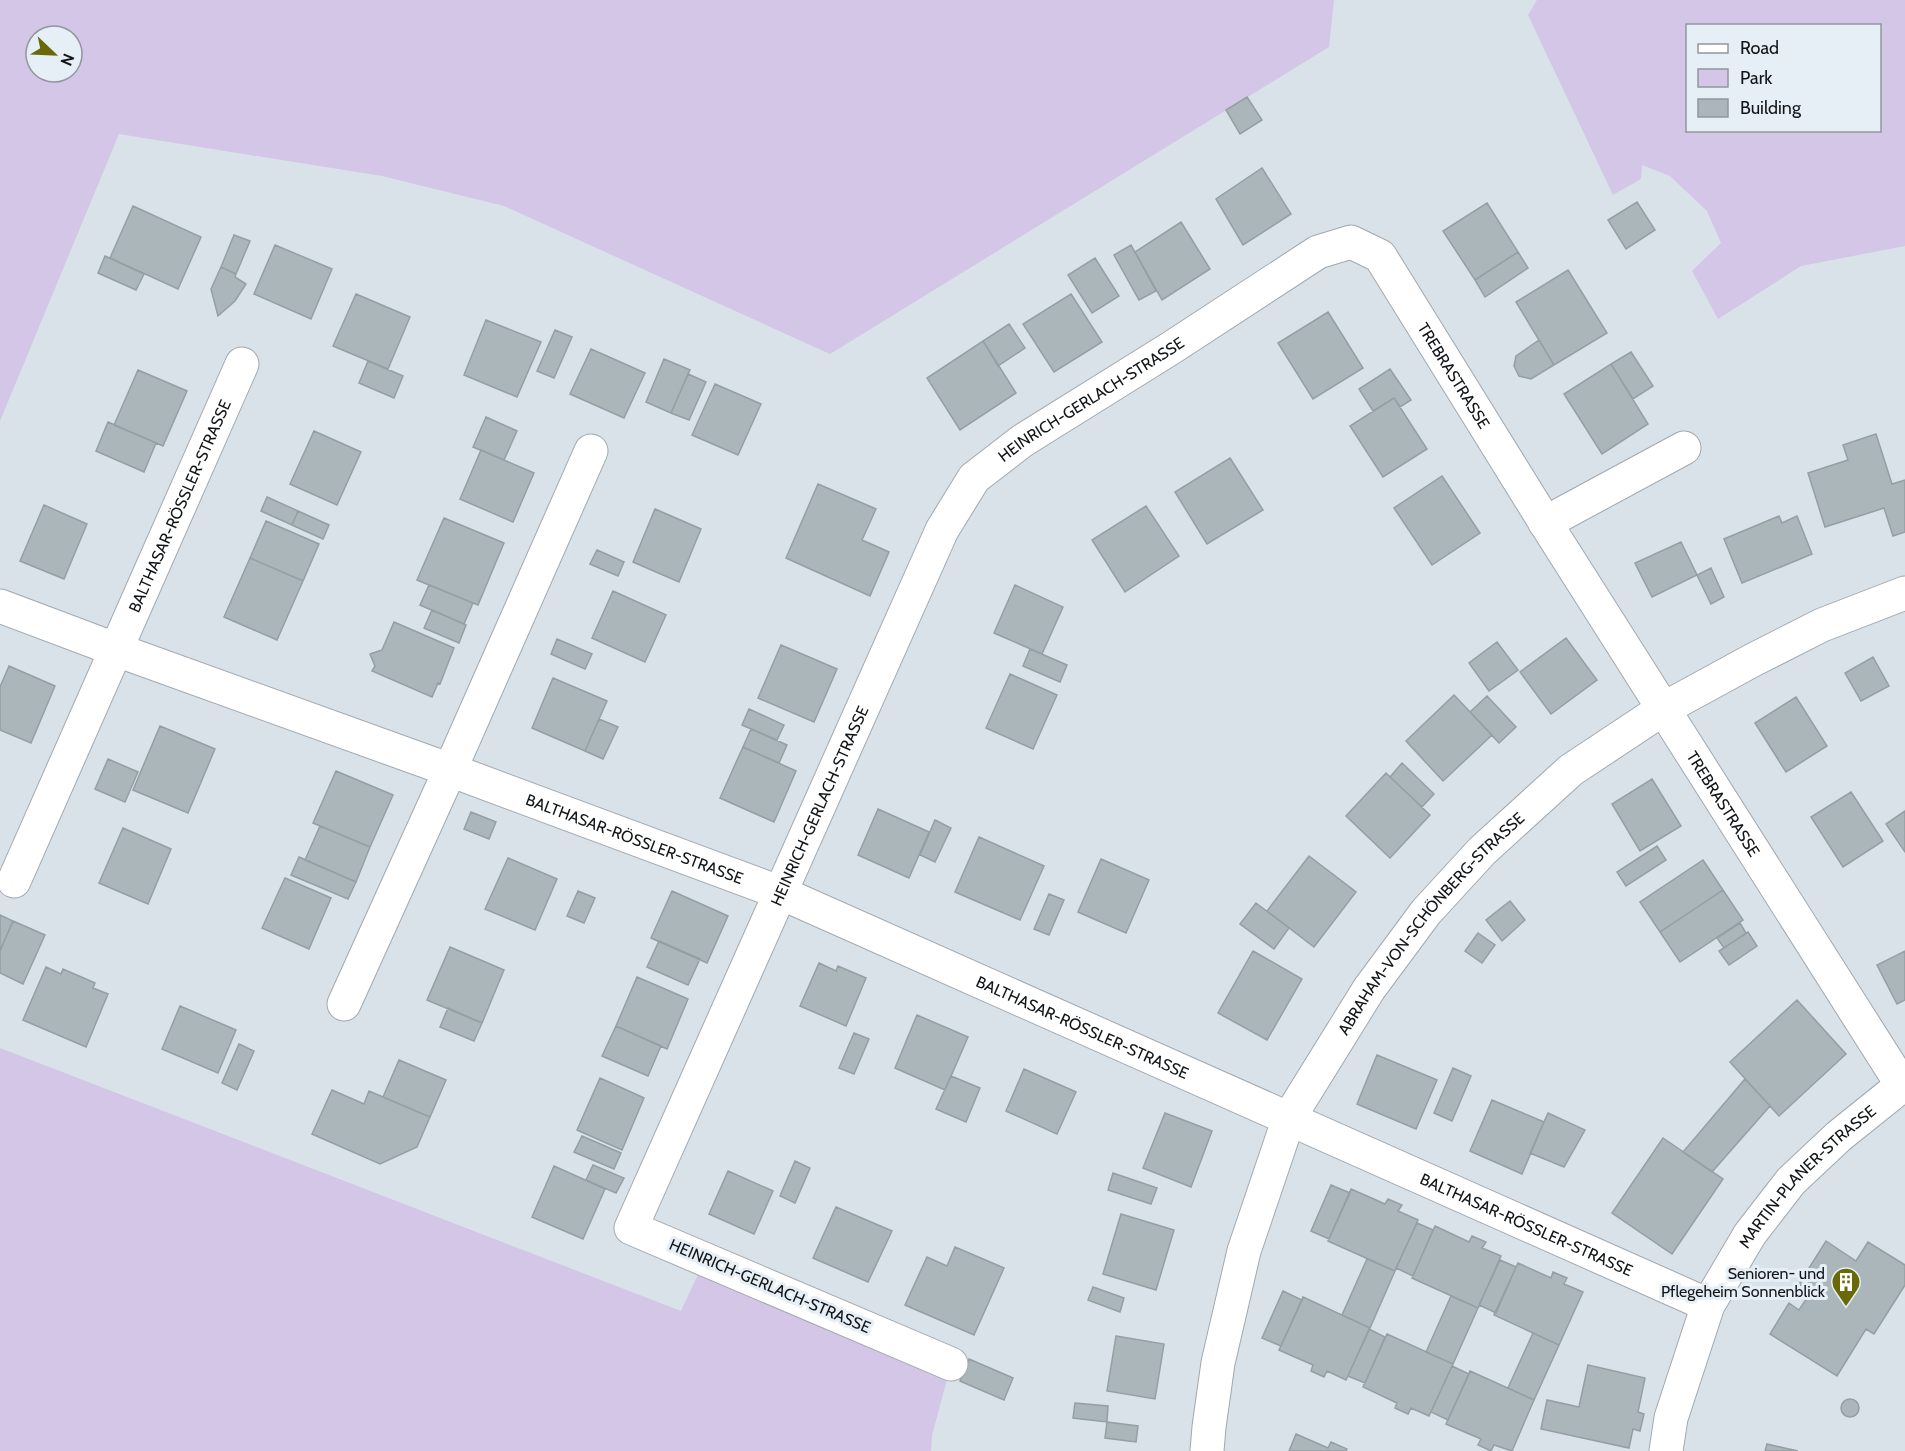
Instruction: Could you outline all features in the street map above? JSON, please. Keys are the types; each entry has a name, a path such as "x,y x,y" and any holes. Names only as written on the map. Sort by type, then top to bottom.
{"street":[{"name":"TREBRASTRASSE","path":"1351,242 1380,256 1545,523 1903,1084"},
{"name":"HEINRICH-GERLACH-STRASSE","path":"951,1364 631,1228 942,530 974,478 1022,441 1171,348 1318,252 1351,242"},
{"name":"BALTHASAR-RÖSSLER-STRASSE","path":"14,881 243,364"},
{"path":"1545,523 1684,448"},
{"path":"344,1004 591,451"},
{"name":"ABRAHAM-VON-SCHÖNBERG-STRASSE","path":"1207,1451 1218,1363 1244,1251 1289,1118 1369,989 1426,912 1482,851 1571,770 1664,709 1753,660 1822,625 1905,593"},
{"name":"BALTHASAR-RÖSSLER-STRASSE","path":"0,606 781,893 1708,1305"},
{"name":"MARTIN-PLANER-STRASSE","path":"1666,1451 1671,1418 1708,1305 1750,1234 1791,1181 1839,1136 1903,1084"}],"green space":[{"path":"0,0 1334,0 1329,47 830,354 504,206 382,176 119,134 0,421"},
{"path":"1537,0 1905,0 1905,246 1801,266 1718,319 1692,271 1721,243 1707,211 1670,176 1642,165 1641,179 1613,195 1528,15"},
{"path":"0,1048 681,1311 702,1266 948,1376 932,1435 931,1451 0,1451"}],"building":[{"path":"1247,97 1262,120 1240,134 1226,110"},
{"path":"1262,168 1291,214 1243,245 1216,199"},
{"path":"1637,202 1655,230 1626,249 1608,220"},
{"path":"1487,203 1518,252 1475,280 1443,231"},
{"path":"133,206 201,237 178,289 110,258"},
{"path":"1181,222 1210,269 1162,300 1135,252"},
{"path":"234,235 250,241 236,274 221,267"},
{"path":"275,245 332,269 311,319 254,294"},
{"path":"1131,245 1156,291 1139,300 1114,255"},
{"path":"1518,252 1528,268 1485,297 1475,280"},
{"path":"105,256 144,274 136,290 98,273"},
{"path":"1095,258 1119,296 1092,313 1068,275"},
{"path":"221,267 236,274 235,277 246,284 235,301 218,316 211,289"},
{"path":"1568,270 1607,333 1554,365 1516,302"},
{"path":"356,294 410,317 388,369 333,346"},
{"path":"1071,294 1102,342 1054,372 1023,324"},
{"path":"1328,312 1363,368 1313,399 1278,343"},
{"path":"486,320 541,342 517,397 464,375"},
{"path":"1009,324 1025,348 998,366 983,341"},
{"path":"555,330 572,337 554,378 537,371"},
{"path":"1539,340 1554,365 1531,379 1519,376 1514,366 1516,356"},
{"path":"983,341 1016,393 960,430 927,378"},
{"path":"591,349 645,373 624,418 570,394"},
{"path":"1631,352 1653,386 1633,399 1611,364"},
{"path":"664,359 690,370 671,413 646,402"},
{"path":"368,361 403,376 394,398 359,383"},
{"path":"1611,364 1648,424 1602,454 1564,394"},
{"path":"1390,369 1411,400 1400,407 1394,398 1373,411 1359,389"},
{"path":"138,370 187,391 163,446 114,425"},
{"path":"688,374 706,382 689,420 671,413"},
{"path":"715,384 761,404 738,455 692,435"},
{"path":"1394,398 1427,449 1383,477 1350,426"},
{"path":"486,417 517,431 504,460 473,447"},
{"path":"108,422 156,443 144,472 96,451"},
{"path":"314,431 361,452 337,505 290,484"},
{"path":"1876,434 1892,484 1905,480 1905,532 1893,536 1884,508 1825,527 1808,473 1848,460 1843,445"},
{"path":"481,450 534,473 513,522 460,499"},
{"path":"1230,458 1263,510 1207,544 1175,492"},
{"path":"1442,476 1480,533 1432,565 1394,508"},
{"path":"818,484 876,509 862,540 889,552 870,596 786,558"},
{"path":"267,497 298,511 292,525 261,511"},
{"path":"44,505 87,524 64,579 20,561"},
{"path":"1146,506 1179,556 1125,592 1092,540"},
{"path":"655,509 701,529 679,582 633,562"},
{"path":"298,511 329,525 323,539 292,525"},
{"path":"1779,516 1782,523 1797,516 1812,554 1742,583 1724,539"},
{"path":"444,518 504,543 478,605 417,580"},
{"path":"266,521 319,544 303,581 250,558"},
{"path":"1681,542 1697,575 1652,597 1635,563"},
{"path":"597,550 624,562 618,576 590,564"},
{"path":"250,558 303,581 277,640 224,617"},
{"path":"1711,568 1724,597 1711,604 1697,575"},
{"path":"429,585 473,603 464,624 420,605"},
{"path":"1015,585 1063,607 1042,654 994,633"},
{"path":"613,591 666,615 645,662 592,638"},
{"path":"432,610 466,625 459,643 424,628"},
{"path":"394,622 454,648 440,684 438,683 432,697 372,671 375,666 370,654 382,650"},
{"path":"1566,638 1597,680 1551,714 1520,672"},
{"path":"557,639 592,654 585,669 551,654"},
{"path":"1497,642 1518,670 1489,691 1469,663"},
{"path":"781,645 837,669 814,722 758,698"},
{"path":"1030,649 1067,665 1060,682 1023,666"},
{"path":"1873,657 1889,686 1861,701 1845,673"},
{"path":"9,666 55,686 31,743 0,730 0,687"},
{"path":"1010,674 1057,695 1033,749 986,728"},
{"path":"553,678 607,701 585,751 532,728"},
{"path":"1454,695 1492,735 1443,781 1406,741"},
{"path":"1487,696 1516,727 1499,743 1470,712"},
{"path":"1796,697 1827,746 1786,772 1755,723"},
{"path":"749,709 784,725 777,740 742,725"},
{"path":"599,719 618,727 603,759 585,751"},
{"path":"160,726 215,749 188,813 133,790"},
{"path":"751,729 787,745 779,763 743,747"},
{"path":"743,747 796,771 774,822 720,798"},
{"path":"108,759 138,772 125,802 95,789"},
{"path":"1402,763 1434,794 1422,807 1390,777"},
{"path":"336,771 393,795 370,847 313,823"},
{"path":"1386,773 1430,815 1390,858 1346,816"},
{"path":"1652,779 1681,826 1640,851 1612,804"},
{"path":"1851,792 1883,841 1843,867 1811,817"},
{"path":"878,809 929,832 909,878 858,855"},
{"path":"1905,811 1905,852 1886,824"},
{"path":"471,812 496,822 489,839 464,829"},
{"path":"935,820 951,828 935,862 920,855"},
{"path":"320,826 370,847 356,882 305,860"},
{"path":"123,828 171,849 148,904 99,883"},
{"path":"979,837 1044,866 1020,920 955,892"},
{"path":"1657,846 1666,860 1626,886 1617,872"},
{"path":"1309,856 1356,892 1314,947 1267,911"},
{"path":"299,857 356,882 348,899 291,875"},
{"path":"508,858 557,879 535,930 485,909"},
{"path":"1101,859 1149,880 1126,933 1078,912"},
{"path":"1703,860 1723,890 1660,932 1640,902"},
{"path":"285,878 331,898 309,949 262,928"},
{"path":"1723,890 1743,920 1680,962 1660,932"},
{"path":"578,891 595,898 584,923 567,916"},
{"path":"672,891 728,916 707,963 651,938"},
{"path":"1049,894 1064,900 1049,935 1034,929"},
{"path":"1510,901 1525,920 1502,941 1486,920"},
{"path":"1256,903 1289,928 1274,949 1240,924"},
{"path":"0,915 13,921 0,951"},
{"path":"13,921 45,935 23,984 0,973 0,951"},
{"path":"1740,923 1746,933 1724,948 1717,938"},
{"path":"1748,932 1757,946 1729,965 1719,951"},
{"path":"1478,933 1495,945 1482,963 1465,951"},
{"path":"659,941 700,959 688,985 647,967"},
{"path":"450,947 504,970 482,1023 427,1000"},
{"path":"1253,951 1302,979 1267,1040 1218,1013"},
{"path":"1905,951 1905,1000 1897,1004 1877,965"},
{"path":"819,963 836,971 838,966 866,978 846,1026 800,1006"},
{"path":"46,967 61,974 63,969 95,983 93,988 108,994 86,1047 23,1020"},
{"path":"637,977 688,999 667,1049 616,1026"},
{"path":"1797,1000 1846,1054 1779,1116 1730,1062"},
{"path":"180,1006 236,1030 218,1073 162,1049"},
{"path":"448,1008 482,1023 474,1041 440,1027"},
{"path":"917,1015 968,1037 945,1090 895,1068"},
{"path":"616,1026 661,1046 648,1076 602,1056"},
{"path":"854,1033 869,1039 854,1074 839,1068"},
{"path":"239,1044 254,1051 237,1090 222,1083"},
{"path":"1377,1055 1437,1080 1416,1129 1357,1104"},
{"path":"399,1060 446,1080 430,1117 383,1097"},
{"path":"1453,1068 1471,1076 1452,1121 1434,1113"},
{"path":"1024,1069 1076,1092 1057,1134 1006,1111"},
{"path":"951,1076 980,1088 966,1122 936,1109"},
{"path":"600,1078 644,1098 622,1150 577,1130"},
{"path":"1745,1079 1770,1106 1712,1172 1683,1152"},
{"path":"332,1090 364,1104 369,1091 430,1117 417,1147 380,1164 312,1134"},
{"path":"1492,1100 1544,1122 1522,1174 1470,1151"},
{"path":"1165,1113 1212,1131 1191,1187 1143,1168"},
{"path":"1548,1113 1585,1130 1564,1167 1530,1153"},
{"path":"582,1136 621,1153 614,1169 574,1152"},
{"path":"1663,1138 1723,1179 1672,1254 1612,1213"},
{"path":"795,1161 810,1168 795,1203 780,1196"},
{"path":"593,1165 624,1178 616,1193 586,1180"},
{"path":"554,1166 605,1189 583,1239 532,1217"},
{"path":"728,1171 773,1191 754,1234 709,1214"},
{"path":"1113,1173 1157,1188 1151,1204 1108,1190"},
{"path":"1331,1185 1350,1193 1329,1239 1311,1231"},
{"path":"1351,1189 1385,1204 1388,1199 1402,1205 1398,1211 1418,1220 1395,1271 1328,1241"},
{"path":"836,1207 892,1231 868,1282 813,1258"},
{"path":"1121,1214 1174,1230 1156,1290 1103,1274"},
{"path":"1417,1223 1433,1230 1413,1276 1396,1268"},
{"path":"1435,1226 1469,1242 1472,1236 1486,1242 1482,1248 1501,1256 1478,1308 1412,1278"},
{"name":"Senioren- und Pflegeheim Sonnenblick","path":"1826,1241 1856,1261 1868,1242 1905,1265 1905,1285 1874,1334 1866,1329 1837,1376 1770,1334 1789,1303 1799,1310 1811,1292 1799,1284"},
{"path":"955,1247 1004,1268 974,1335 905,1305 927,1257 947,1266"},
{"path":"1367,1259 1395,1271 1370,1328 1342,1315"},
{"path":"1500,1260 1516,1267 1496,1313 1479,1305"},
{"path":"1518,1263 1551,1278 1553,1272 1567,1278 1564,1284 1583,1292 1559,1345 1494,1315"},
{"path":"1093,1287 1124,1298 1120,1312 1088,1300"},
{"path":"1283,1291 1302,1300 1281,1346 1262,1338"},
{"path":"1451,1296 1478,1308 1453,1364 1426,1352"},
{"path":"1303,1297 1370,1328 1346,1380 1327,1371 1324,1377 1311,1371 1313,1365 1279,1350"},
{"path":"1369,1329 1385,1337 1365,1383 1348,1376"},
{"path":"1533,1333 1559,1345 1534,1400 1508,1388"},
{"path":"1387,1334 1453,1364 1429,1416 1411,1408 1408,1414 1395,1408 1397,1403 1363,1387"},
{"path":"1116,1336 1164,1344 1155,1399 1107,1391"},
{"path":"969,1359 1013,1378 1004,1400 960,1381"},
{"path":"1588,1365 1645,1378 1638,1412 1644,1414 1640,1431 1633,1429 1629,1448 1541,1429 1547,1400 1579,1407"},
{"path":"1452,1366 1469,1374 1448,1420 1431,1412"},
{"path":"1470,1371 1534,1400 1512,1451 1494,1445 1491,1451 1478,1445 1481,1439 1446,1424"},
{"path":"1850,1399 1856,1402 1859,1408 1856,1414 1850,1417 1844,1414 1841,1408 1844,1402"},
{"path":"1075,1403 1108,1406 1107,1422 1073,1418"},
{"path":"1107,1422 1138,1426 1136,1442 1105,1438"},
{"path":"1296,1434 1328,1448 1331,1442 1347,1449 1346,1451 1289,1451"},
{"path":"1767,1444 1798,1451 1765,1451"}],"place":[{"name":"Senioren- und Pflegeheim Sonnenblick","path":"1846,1308"}]}
